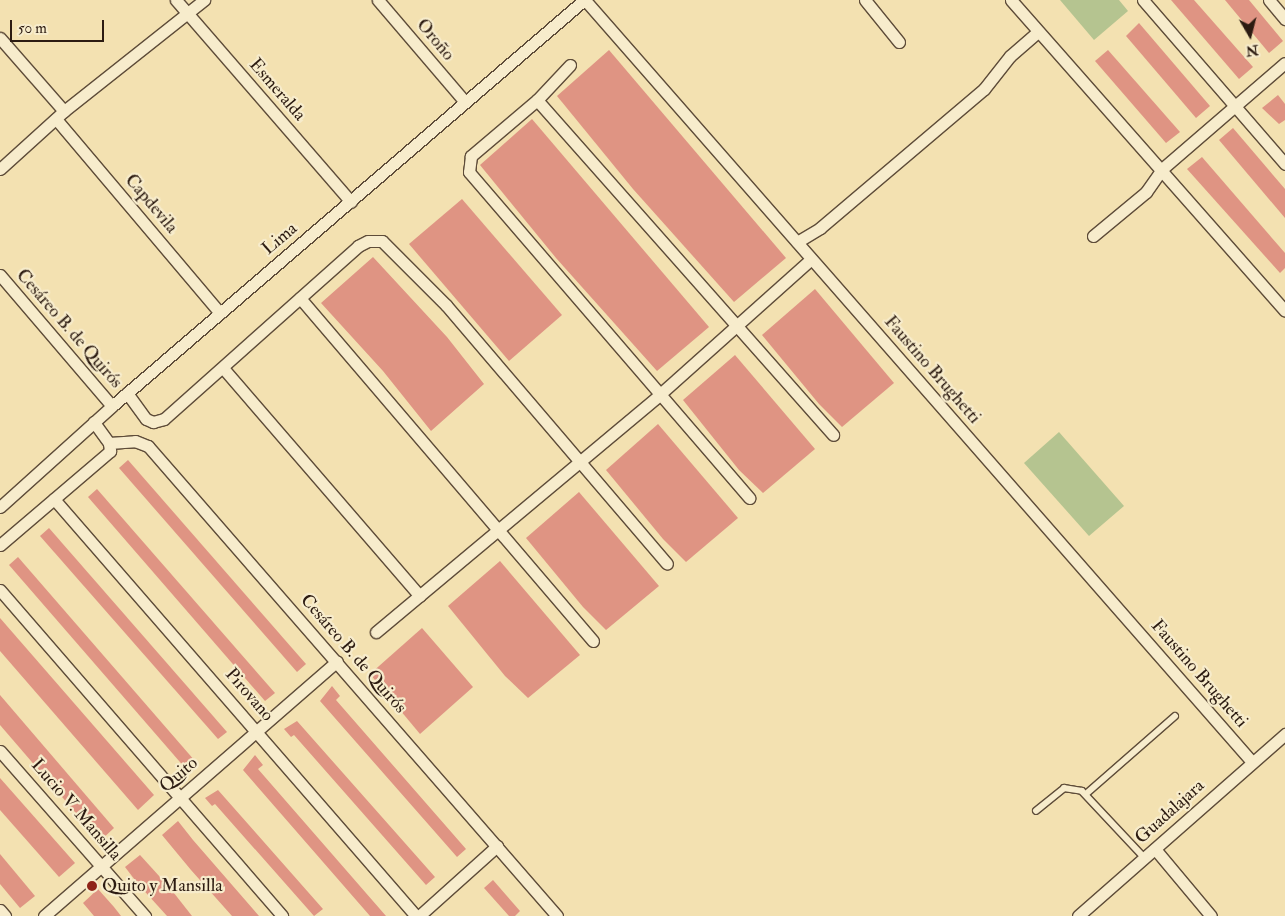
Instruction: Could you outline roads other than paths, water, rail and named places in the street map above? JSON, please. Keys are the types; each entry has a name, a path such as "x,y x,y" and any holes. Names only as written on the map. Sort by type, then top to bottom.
{"street":[{"name":"Esmeralda","path":"176,0 351,202"},
{"path":"0,169 60,115 204,0"},
{"name":"Oroño","path":"378,0 465,102"},
{"name":"Lima","path":"0,506 127,393 585,0"},
{"name":"Faustino Brughetti","path":"585,0 1252,762"},
{"path":"865,0 899,42"},
{"path":"1012,0 1038,32 1162,169 1285,311"},
{"path":"1143,0 1285,164"},
{"path":"1268,0 1285,19"},
{"path":"797,242 820,228 984,89 1010,56 1038,32"},
{"name":"Capdevila","path":"0,38 220,313"},
{"path":"1093,236 1146,192 1162,169 1285,63"},
{"path":"570,65 537,100 471,156 469,172 658,396 749,498"},
{"path":"537,100 833,435"},
{"path":"127,393 146,419 153,422 164,419 358,246 368,241 382,241 446,305 667,564"},
{"path":"376,632 658,396 812,259"},
{"name":"Cesáreo B. de Quirós","path":"0,275 112,406"},
{"path":"300,298 592,641"},
{"path":"222,368 420,596"},
{"path":"0,545 110,451 109,443 94,422"},
{"name":"Cesáreo B. de Quirós","path":"109,443 135,441 148,446 557,916"},
{"name":"Pirovano","path":"54,499 418,916"},
{"path":"0,590 178,799 282,916"},
{"name":"Quito","path":"44,916 337,661"},
{"name":"Guadalajara","path":"1078,916 1285,734"},
{"name":"Lucio V. Mansilla","path":"0,751 145,916"},
{"path":"418,916 497,846"},
{"path":"1155,849 1211,916"},
{"path":"0,910 5,916"}],"lane":[{"path":"1086,794 1175,716"},
{"path":"1036,811 1064,788 1086,794 1145,858"}],"place":[{"name":"Quito y Mansilla","path":"92,886"}]}
